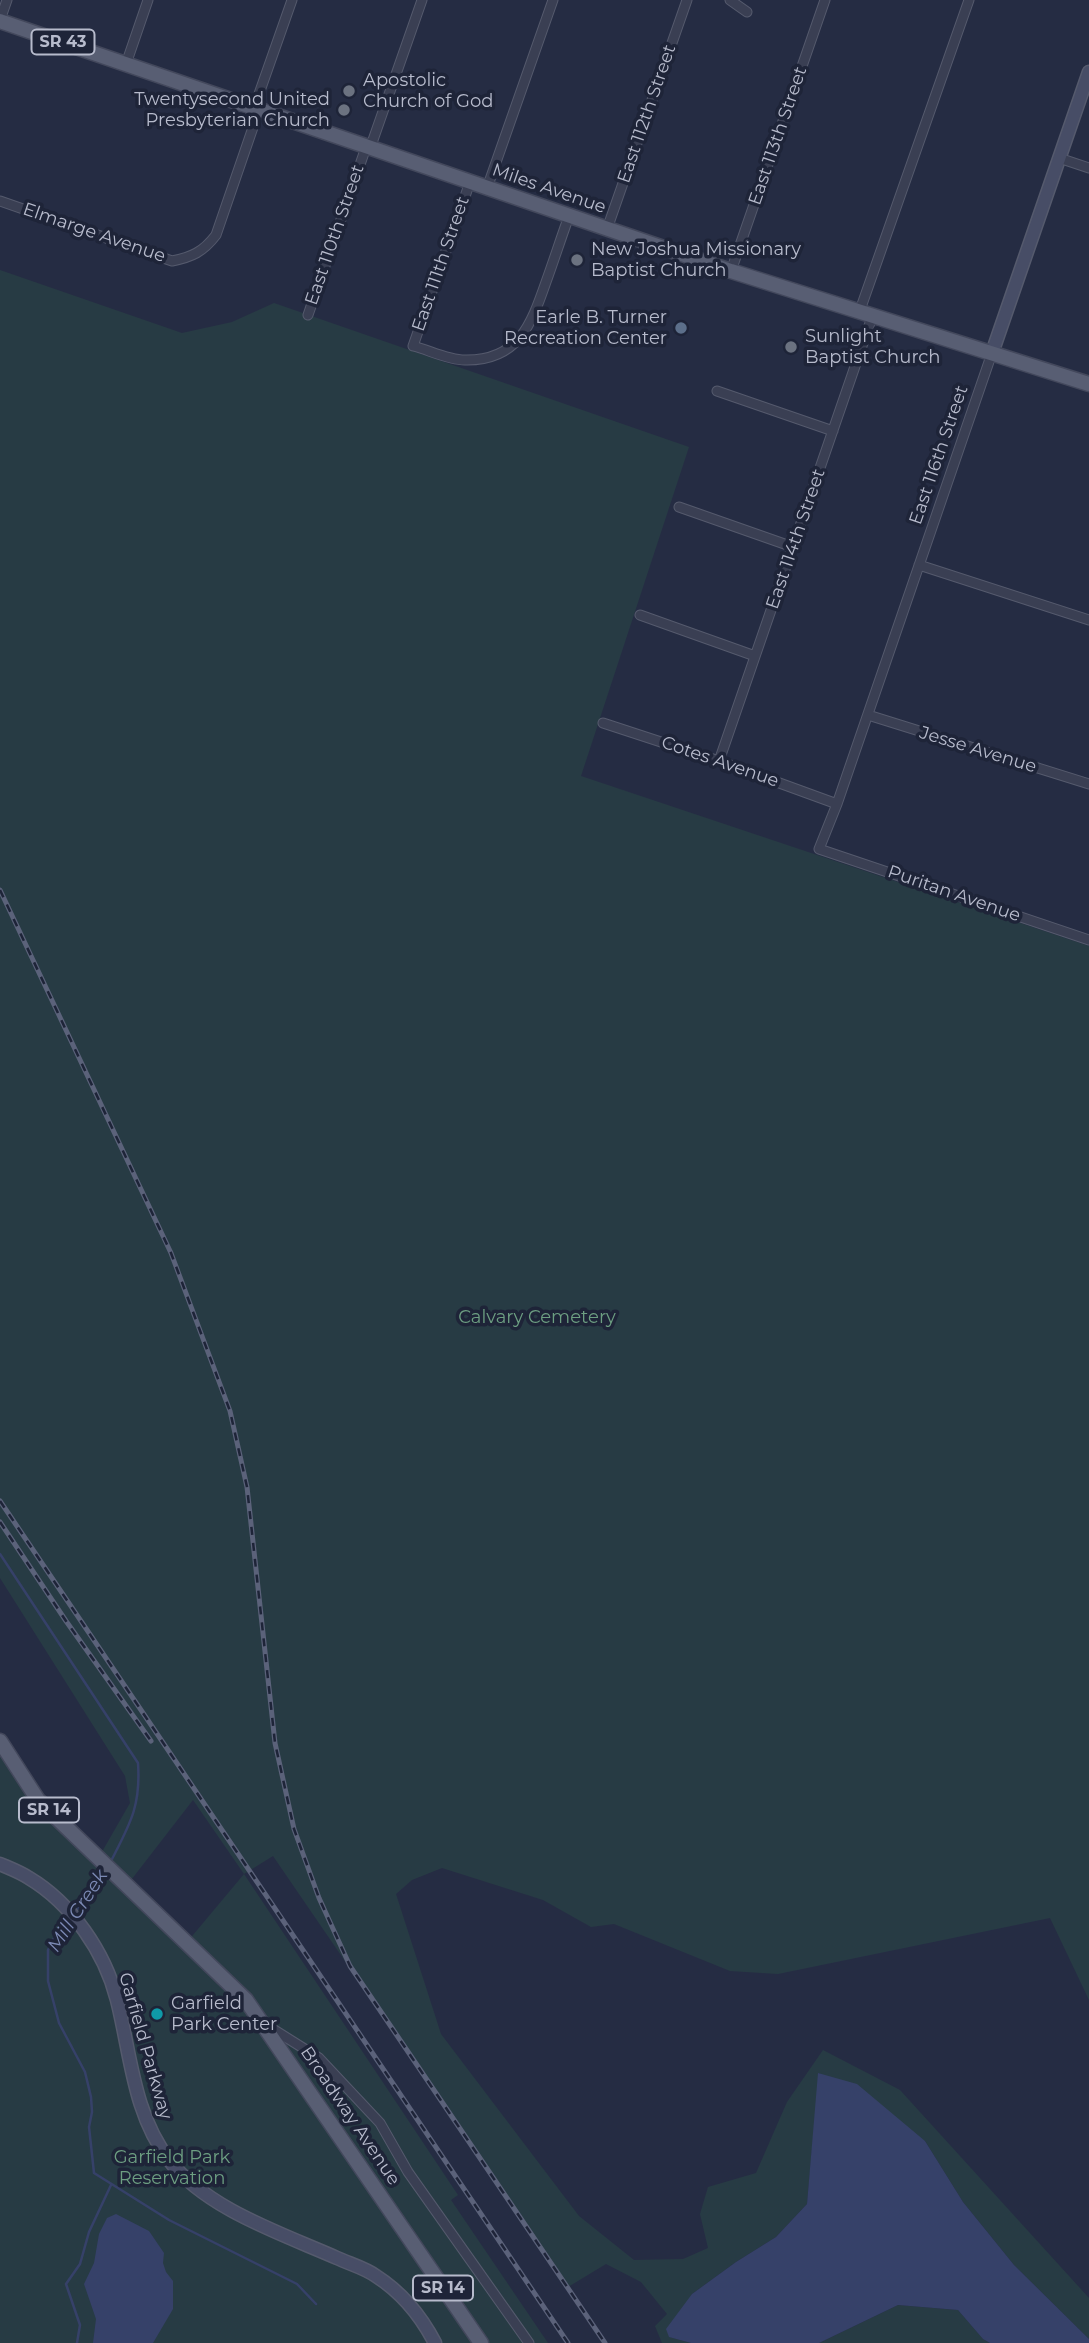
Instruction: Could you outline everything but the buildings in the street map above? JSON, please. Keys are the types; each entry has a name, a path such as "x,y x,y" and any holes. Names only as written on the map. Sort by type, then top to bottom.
{"main road":[{"name":"Miles Avenue","path":"0,20 731,271 1089,384"},
{"name":"Broadway Avenue","path":"0,1741 38,1800 246,2000 481,2343"}],"street":[{"path":"0,20 7,0"},
{"path":"126,64 148,0"},
{"name":"Elmarge Avenue","path":"0,201 172,261 192,257 206,248 216,235 292,0"},
{"name":"East 110th Street","path":"308,315 363,153 373,140 422,0"},
{"name":"East 111th Street","path":"486,188 553,0"},
{"name":"East 112th Street","path":"607,229 687,0"},
{"path":"730,0 747,12"},
{"name":"East 113th Street","path":"731,271 825,0"},
{"name":"East 114th Street","path":"719,761 833,430 866,315 969,0"},
{"name":"East 116th Street","path":"819,849 868,715 1089,72"},
{"path":"1059,158 1089,168"},
{"name":"East 111th Street","path":"470,182 413,346 463,360 487,358 510,349 527,331 536,313 569,216"},
{"path":"717,391 833,430"},
{"path":"679,507 793,547"},
{"path":"919,565 1089,620"},
{"path":"640,615 755,656"},
{"name":"Jesse Avenue","path":"868,715 1089,784"},
{"name":"Cotes Avenue","path":"603,723 837,804"},
{"name":"Puritan Avenue","path":"819,849 1089,940"},
{"name":"Garfield Parkway","path":"0,1864 29,1878 68,1911 99,1953 117,1997 136,2091 148,2127 170,2162 199,2189 229,2210 375,2275 405,2300 428,2329 435,2343"},
{"path":"263,2024 319,2058 380,2123 408,2172 528,2343"}],"green space":[{"name":"Calvary Cemetery","path":"0,270 182,333 232,322 274,303 689,447 581,776 1089,946 1089,2000 1050,1918 778,1974 730,1971 614,1924 591,1927 543,1900 442,1868 412,1880 396,1894 441,2034 579,2216 634,2260 683,2259 708,2248 700,2214 708,2187 756,2173 787,2102 823,2050 900,2090 1089,2298 1089,2339 1014,2265 963,2202 925,2141 819,2073 807,2204 776,2237 692,2294 670,2337 691,2343 662,2343 655,2326 667,2314 641,2282 606,2264 568,2287 273,1856 244,1874 458,2195 451,2200 548,2343 0,2343 0,1744 38,1800 99,1857 130,1803 125,1776 0,1578","holes":["193,1800 244,1874 188,1941 128,1884"]},
{"path":"898,2305 958,2310 983,2339 990,2343 819,2343"}],"water":[{"path":"818,2073 857,2084 925,2141 963,2202 1014,2265 1089,2339 1089,2343 990,2343 983,2339 958,2310 898,2305 819,2343 691,2343 669,2337 666,2329 692,2294 776,2237 807,2204"},
{"path":"116,2214 149,2231 164,2253 163,2263 173,2281 173,2309 153,2343 93,2343 96,2319 84,2284 94,2263 99,2234 107,2218"}],"waterway":[{"name":"Mill Creek","path":"0,1554 138,1763 138,1791 133,1814 111,1861"},
{"name":"Mill Creek","path":"75,1912 98,1885 104,1873"},
{"name":"Mill Creek","path":"71,1917 56,1934 48,1950 48,1981 59,2023 85,2072 91,2097 89,2127 94,2173 169,2220 297,2284 316,2304"},
{"path":"77,2343 80,2325 66,2284 80,2264 89,2232 111,2185"}],"railway":[{"path":"0,890 171,1253 230,1411 247,1487 275,1743 294,1829 319,1898 350,1966 605,2343"},
{"path":"0,1501 568,2343"},
{"path":"0,1522 151,1741"}],"place":[{"name":"Apostolic Church of God","path":"349,91"},
{"name":"Twentysecond United Presbyterian Church","path":"344,110"},
{"name":"New Joshua Missionary Baptist Church","path":"577,260"},
{"name":"Earle B. Turner Recreation Center","path":"681,328"},
{"name":"Sunlight Baptist Church","path":"791,347"},
{"name":"Garfield Park Center","path":"157,2014"}],"park label":[{"name":"Garfield Park Reservation","path":"172,2168"}]}
